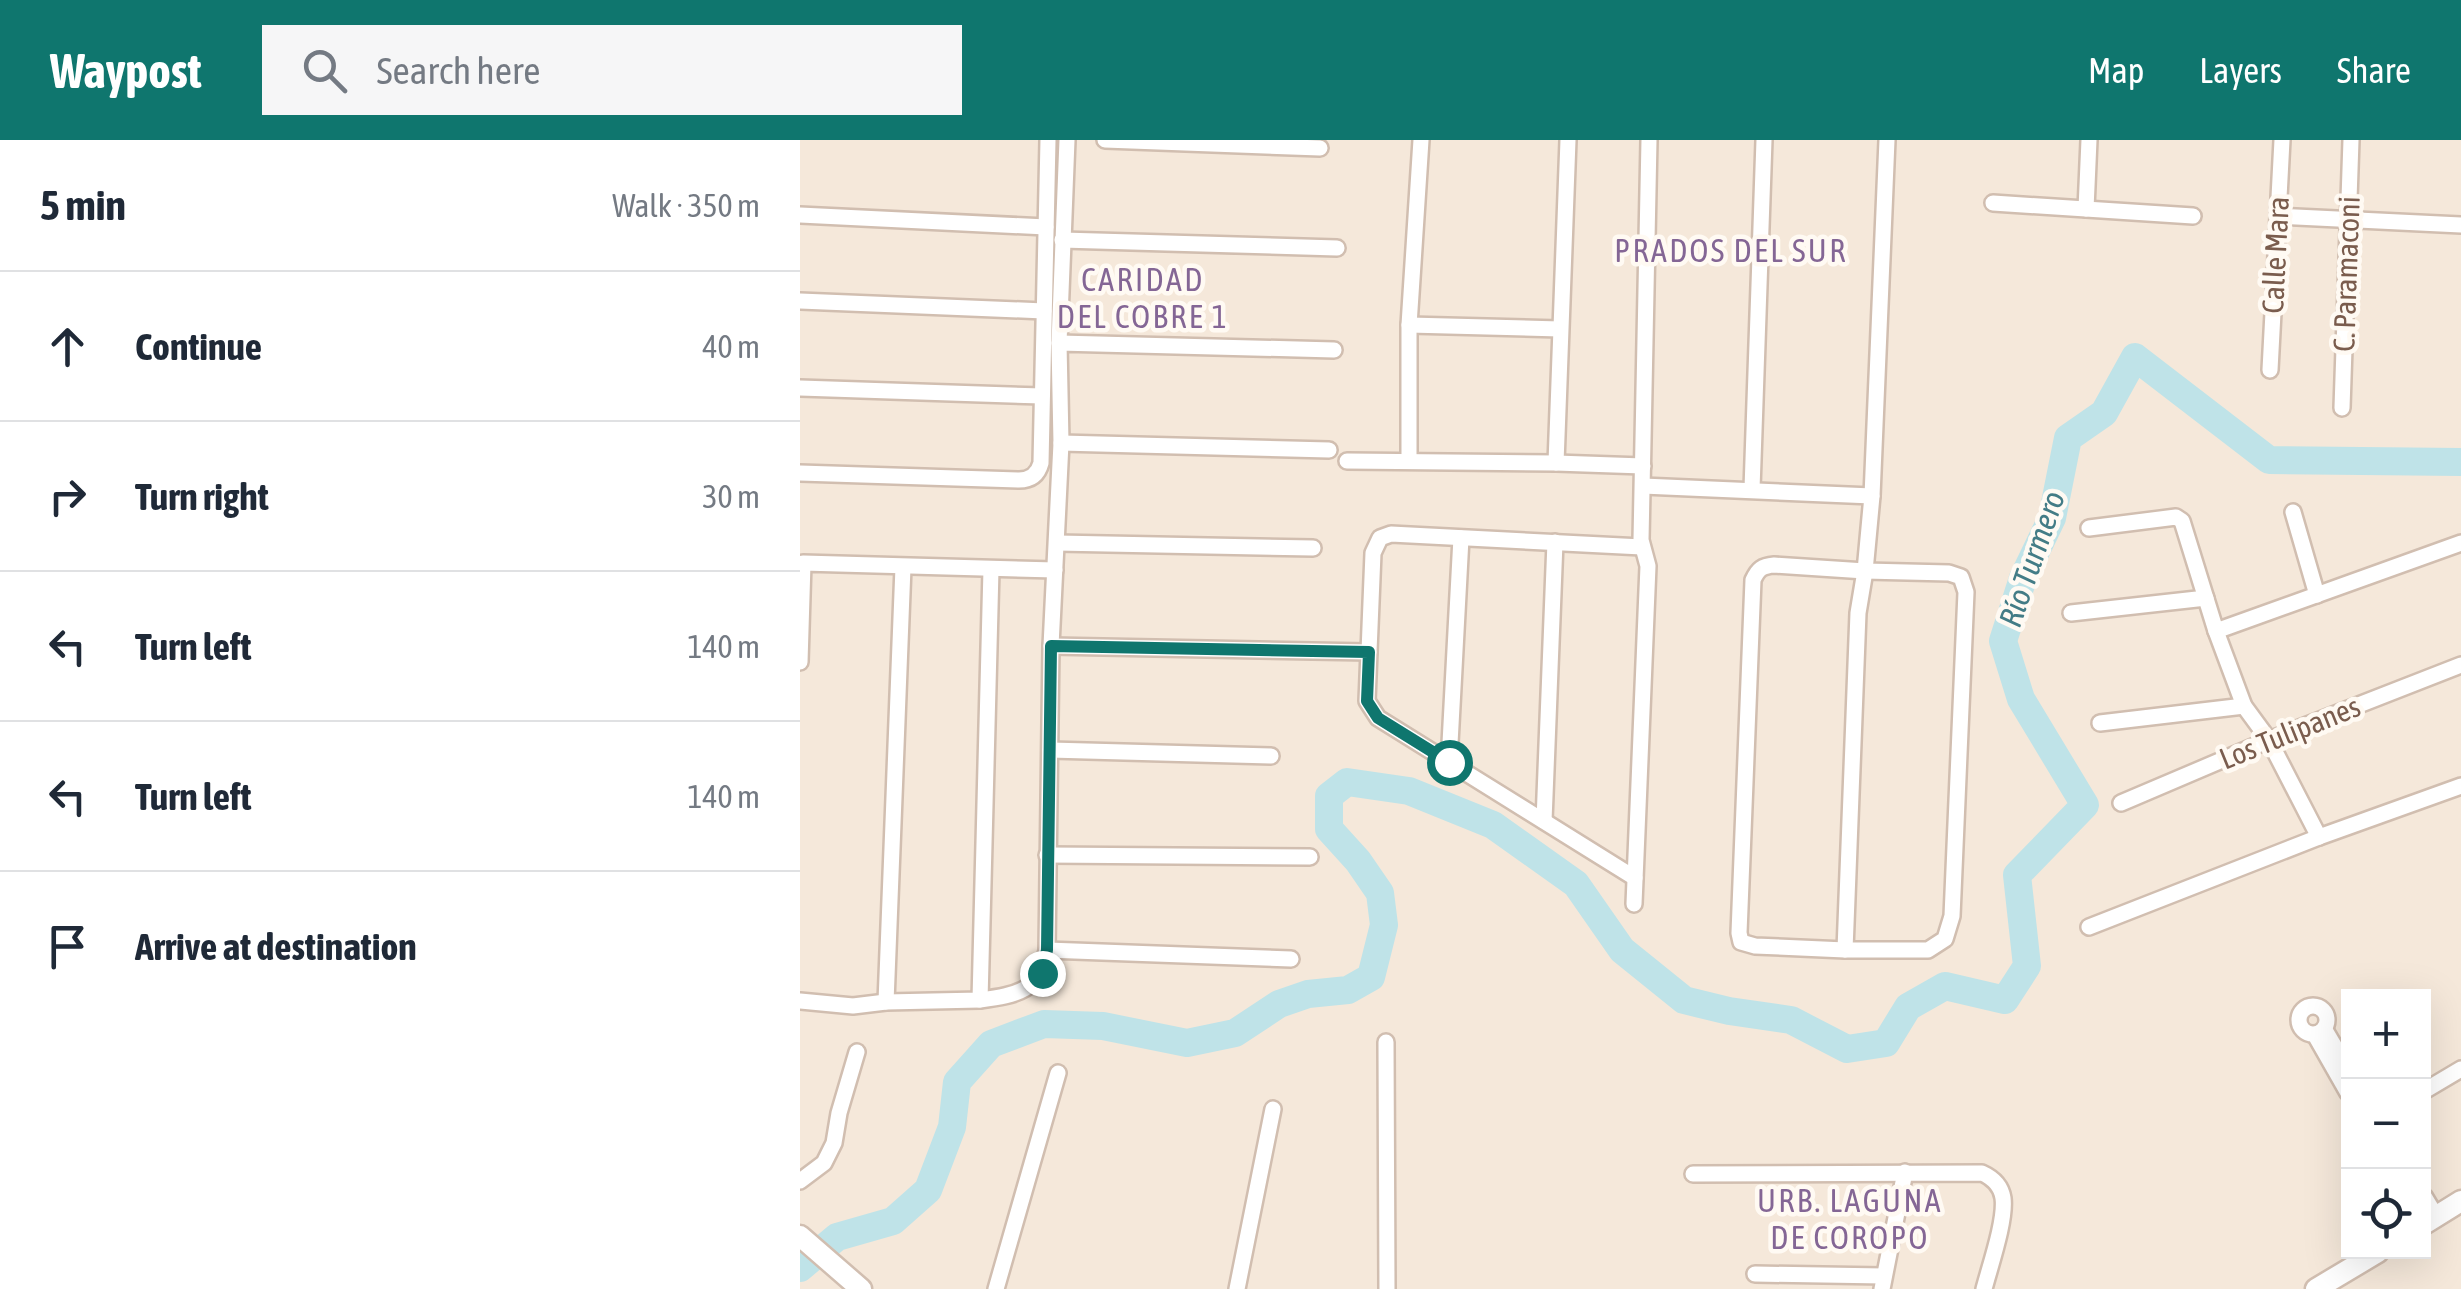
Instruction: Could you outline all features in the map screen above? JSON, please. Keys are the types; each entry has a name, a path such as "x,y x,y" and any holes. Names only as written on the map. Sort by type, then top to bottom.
{"street":[{"path":"800,473 1019,480 1029,479 1037,472 1048,140"},
{"path":"800,1001 853,1006 980,1000 1011,995 1042,973 1047,950 1051,646 1061,443 1058,344 1067,140"},
{"path":"1105,140 1320,148"},
{"path":"1409,460 1409,325 1421,140"},
{"path":"1556,463 1568,140"},
{"path":"1634,904 1648,566 1641,540 1650,140"},
{"path":"1752,489 1764,140"},
{"path":"1845,950 1858,613 1872,496 1887,140"},
{"path":"2086,209 2089,140"},
{"name":"Calle Mara","path":"2270,370 2282,140"},
{"name":"C. Paramaconi","path":"2342,408 2351,140"},
{"path":"1993,203 2193,216"},
{"path":"800,215 1046,227"},
{"path":"2278,216 2461,225"},
{"path":"1062,240 1338,248"},
{"path":"800,302 1044,311"},
{"path":"1409,325 1560,329"},
{"path":"1058,344 1334,350"},
{"path":"800,388 1042,396"},
{"path":"1061,443 1330,450"},
{"path":"1347,461 1643,466"},
{"path":"1643,486 1872,496"},
{"path":"2293,512 2317,596"},
{"path":"2089,528 2179,518 2182,521 2244,706 2269,740 2319,836"},
{"path":"1636,878 1378,718 1367,701 1373,553 1380,538 1391,534 1642,547"},
{"path":"1449,762 1462,538"},
{"path":"1544,821 1555,542"},
{"path":"1056,543 1313,548"},
{"path":"2216,631 2461,543"},
{"path":"800,662 803,563 1055,570"},
{"path":"886,1002 903,566"},
{"path":"1764,566 1949,572 1961,577 1966,592 1952,916 1945,939 1928,950 1845,950 1755,946 1742,942 1739,932 1753,580 1757,570 1764,566"},
{"path":"980,1000 991,569"},
{"path":"2071,613 2206,598"},
{"path":"1051,646 1369,652"},
{"name":"Los Tulipanes","path":"2121,803 2461,665"},
{"path":"2100,723 2244,706"},
{"path":"1050,750 1271,756"},
{"path":"2089,927 2319,836 2461,786"},
{"path":"1047,854 1310,857"},
{"path":"1047,950 1291,960"},
{"path":"2341,1060 2320,1032 2341,1078"},
{"path":"1386,1042 1386,1289"},
{"path":"800,1180 824,1163 834,1143 858,1052"},
{"path":"2431,1087 2461,1069"},
{"path":"996,1289 1058,1073"},
{"path":"1237,1289 1273,1109"},
{"path":"1756,1274 1883,1283 1905,1172"},
{"path":"1693,1174 1982,1173 1994,1180 2003,1203 1984,1289"},
{"path":"2431,1217 2461,1201"},
{"path":"800,1236 860,1289"},
{"path":"2316,1289 2366,1259"}],"shaded area":[{"path":"800,140 2461,140 2461,1289 800,1289"}],"waterway":[{"name":"Río Turmero","path":"800,1268 837,1237 893,1221 928,1190 952,1127 957,1082 991,1044 1044,1024 1103,1026 1187,1043 1235,1033 1279,1004 1308,994 1348,990 1371,977 1384,925 1380,893 1329,829 1329,796 1347,782 1409,791 1493,825 1576,884 1622,950 1684,1000 1791,1020 1847,1049 1886,1043 1908,1007 1945,986 2005,1000 2027,966 2017,875 2085,805 2021,699 2003,641 2023,578 2052,518 2068,438 2104,413 2135,357 2269,460 2461,462"}],"district":[{"name":"PRADOS DEL SUR","path":"1731,251"},
{"name":"CARIDAD DEL COBRE 1","path":"1143,298"},
{"name":"URB. LAGUNA DE COROPO","path":"1850,1220"}],"route":[{"path":"1042,973 1047,950 1051,646 1369,652 1367,701 1378,718 1449,762"}]}
